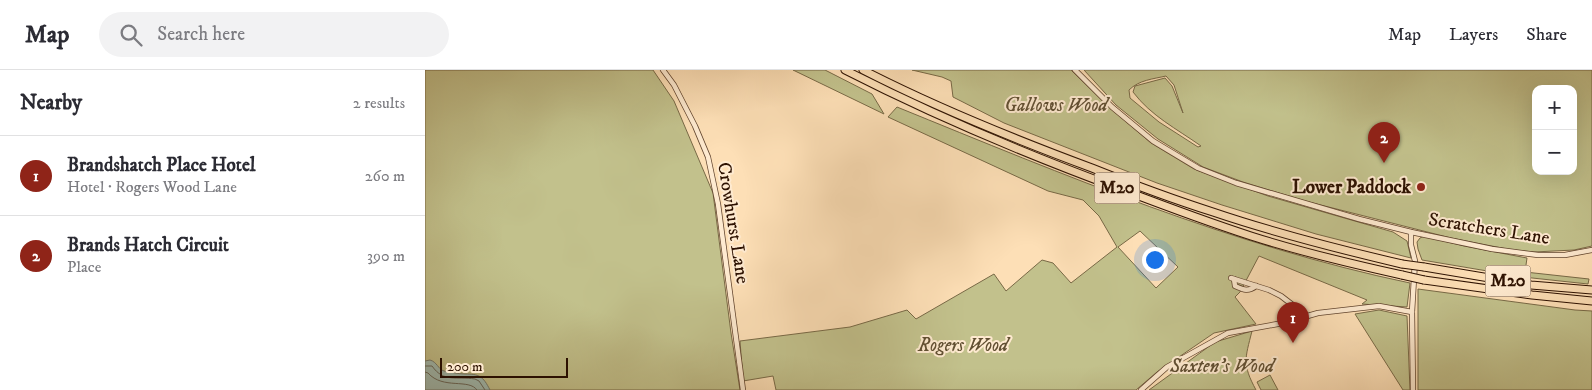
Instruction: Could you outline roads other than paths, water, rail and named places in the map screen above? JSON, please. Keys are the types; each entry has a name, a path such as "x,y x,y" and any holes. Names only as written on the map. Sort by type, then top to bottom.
{"highway":[{"name":"M20","path":"845,70 995,140 1123,190 1253,237 1341,261 1424,280 1592,301"},
{"name":"M20","path":"863,70 1042,150 1153,192 1250,224 1341,250 1402,264 1531,285 1592,290"}],"street":[{"name":"Crowhurst Lane","path":"663,70 695,126 708,157 718,204 743,390"},
{"name":"Scratchers Lane","path":"1075,70 1112,107 1153,141 1198,168 1236,183 1359,219 1484,247 1538,255 1565,255 1592,250"},
{"path":"1411,232 1411,245 1415,261 1412,312 1413,390"},
{"path":"1232,279 1235,286 1243,290 1250,290 1255,286 1269,290 1281,296 1307,316"},
{"path":"1141,390 1167,367 1228,333 1283,323 1318,313 1379,306 1412,312"},
{"path":"1295,319 1298,309"}],"water":[{"path":"430,360 444,371 480,377 490,390 425,390 425,361"}],"place":[{"name":"Brands Hatch Circuit","path":"1384,163"},
{"name":"Lower Paddock","path":"1421,187"},
{"name":"Brandshatch Place Hotel","path":"1293,343"}],"park label":[{"name":"Gallows Wood","path":"1056,105"},
{"name":"Rogers Wood","path":"963,345"},
{"name":"Saxten's Wood","path":"1222,366"}]}
